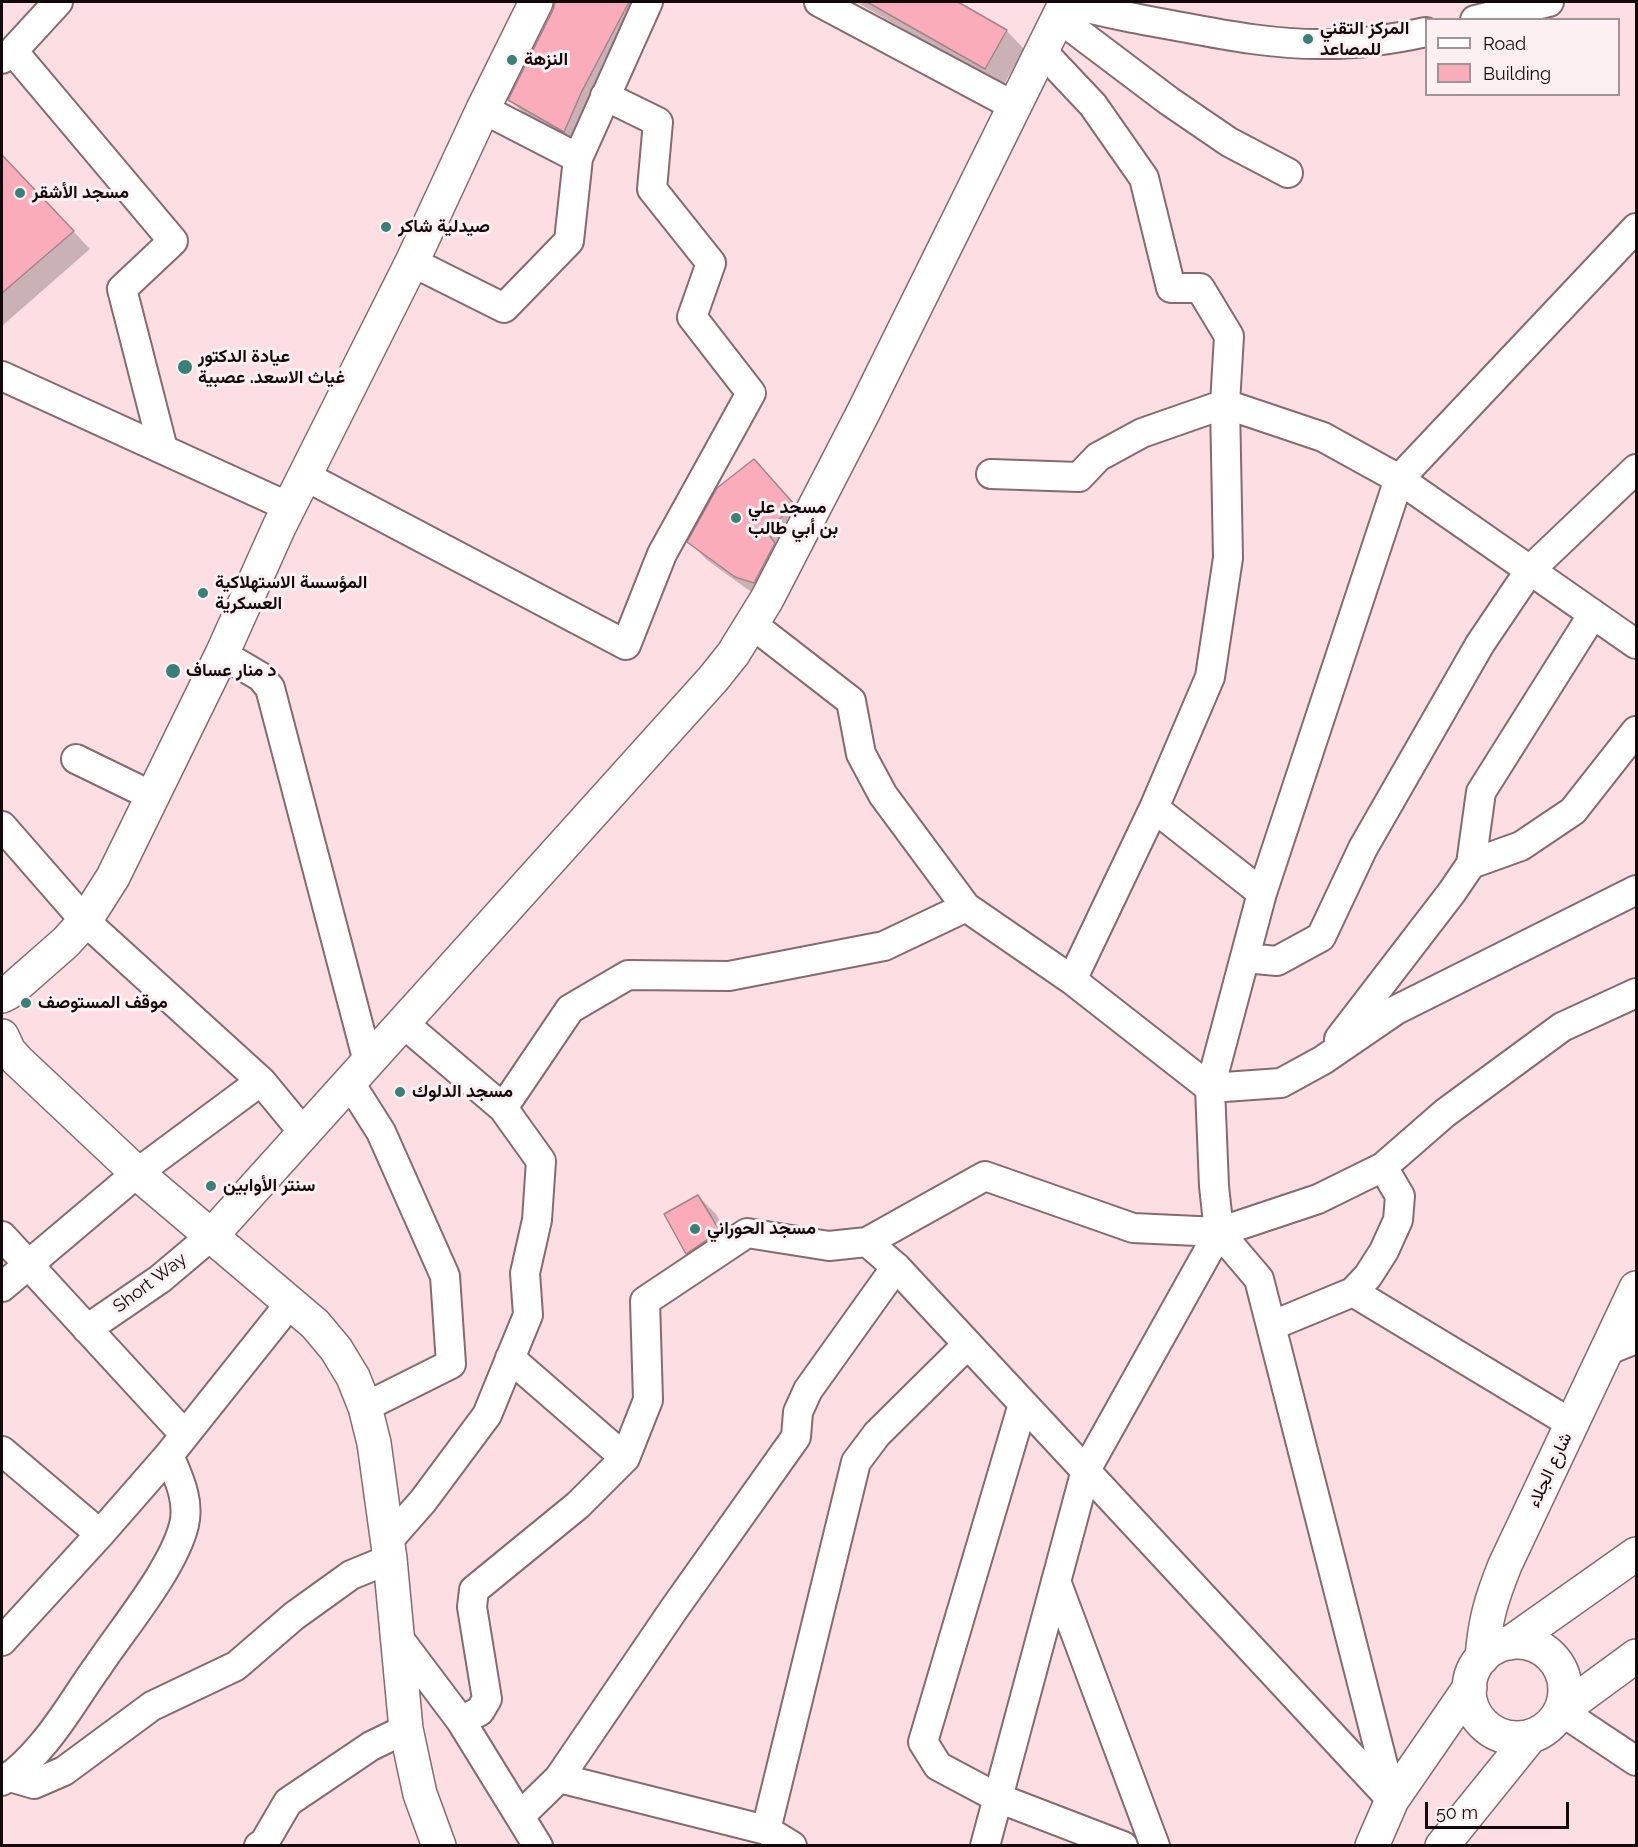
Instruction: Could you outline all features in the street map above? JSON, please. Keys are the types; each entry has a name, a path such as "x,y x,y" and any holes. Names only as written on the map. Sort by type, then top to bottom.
{"main road":[{"path":"4,998 66,942 85,921 113,877 222,654 289,507 412,262 536,2"},
{"path":"211,1236 734,654 753,625 864,411 1064,6"},
{"path":"7,1050 137,1173 315,1324 336,1348 353,1377 366,1407 374,1443 389,1550 406,1729 420,1794 439,1845"},
{"name":"شارع الجلاء","path":"1487,1663 1485,1627 1490,1603 1505,1565 1636,1288"},
{"path":"1372,1845 1392,1800 1487,1663 1636,1554"},
{"path":"1561,1711 1565,1696 1564,1682 1555,1662 1539,1647 1525,1643 1487,1663 1471,1702 1477,1716 1487,1727 1500,1735 1515,1738 1530,1737 1543,1731 1561,1711 1636,1656"},
{"path":"1442,1845 1530,1737"}],"street":[{"path":"58,2 7,55 173,241 122,289 163,449"},
{"path":"412,262 504,308 569,241 578,158 648,2"},
{"path":"819,2 1014,106"},
{"path":"1483,18 1549,2"},
{"path":"1064,6 1221,34 1292,43 1360,43 1425,32"},
{"path":"1064,6 1169,101 1229,142 1288,173"},
{"path":"1042,51 1093,105 1144,178 1171,288 1200,288 1229,336 1225,404 1228,558 1210,677 1154,808 1072,980"},
{"path":"305,476 626,645 662,554 751,393 692,317 711,263 652,189 658,122 605,96"},
{"path":"483,110 578,158"},
{"path":"985,1845 1086,1470 1218,1232 1210,1088 1262,892 1399,479 1636,228"},
{"path":"2,376 289,507"},
{"path":"991,474 1079,477 1098,457 1142,433 1225,404 1323,436 1399,479 1593,614 1634,637"},
{"path":"1245,958 1276,962 1321,937 1363,848 1479,644 1530,570 1636,469"},
{"path":"1323,1060 1471,864 1481,792 1593,614"},
{"path":"753,625 851,701 861,754 884,795 966,907 1072,980 1210,1088 1281,1083 1323,1060 1396,1010 1636,890"},
{"path":"222,654 261,677 270,688 359,1072 381,1131 445,1276 451,1364 366,1407"},
{"path":"1471,864 1521,846 1573,811 1636,731"},
{"path":"76,759 152,796"},
{"path":"1154,808 1262,892"},
{"path":"2,826 85,921 261,1081 304,1133"},
{"path":"504,1108 570,1009 628,975 729,976 884,946 966,907"},
{"path":"461,1721 480,1711 487,1699 472,1607 474,1590 578,1505 625,1458 648,1400 645,1301 747,1233 829,1246 867,1242 985,1176 1133,1228 1218,1232 1318,1199 1383,1167 1445,1113 1562,1027 1636,993"},
{"path":"6,1779 34,1784 64,1771 152,1706 236,1666 294,1616 389,1550 487,1415 528,1315 525,1273 537,1220 541,1161 504,1108 403,1023"},
{"path":"2,1287 137,1173 261,1081"},
{"path":"1270,1326 1353,1292 1368,1276 1384,1251 1398,1220 1400,1196 1383,1167"},
{"path":"1218,1232 1259,1279 1392,1800"},
{"path":"2,1236 87,1329 177,1445 186,1507 184,1525 172,1554 153,1585 43,1745 6,1779"},
{"name":"Short Way","path":"87,1329 160,1279 211,1236"},
{"path":"867,1242 896,1268 1392,1800"},
{"path":"520,1816 559,1778 795,1437 798,1412 808,1390 896,1268"},
{"path":"1353,1292 1572,1424"},
{"path":"2,1641 100,1534 177,1445 291,1302"},
{"path":"1606,1352 1636,1339"},
{"path":"766,1830 856,1462 877,1434 967,1346"},
{"path":"510,1358 625,1458"},
{"path":"1023,1404 923,1742 938,1766 998,1798 1123,1845"},
{"path":"2,1450 100,1534"},
{"path":"1056,1581 1155,1845"},
{"path":"397,1636 461,1721 538,1845"},
{"path":"1561,1711 1636,1761"},
{"path":"259,1845 264,1843 288,1803 371,1746 406,1729"},
{"path":"559,1778 766,1830 792,1845"}],"building":[{"path":"555,2 629,2 582,91 564,132 508,100"},
{"path":"867,2 958,2 1007,30 985,69"},
{"name":"مسجد الأشقر","path":"2,155 74,231 2,293"},
{"name":"مسجد علي بن أبي طالب","path":"754,459 794,504 767,532 775,543 754,583 735,577 687,542 717,488"},
{"name":"مسجد الحوراني","path":"698,1195 720,1231 686,1254 664,1214"}],"place":[{"name":"المركز التقني للمصاعد","path":"1308,39"},
{"name":"النزهة","path":"512,60"},
{"name":"مسجد الأشقر","path":"20,193"},
{"name":"صيدلية شاكر","path":"386,227"},
{"name":"عيادة الدكتور غياث الاسعد. عصبية","path":"185,367"},
{"name":"مسجد علي بن أبي طالب","path":"736,518"},
{"name":"المؤسسة الاستهلاكية العسكرية","path":"203,593"},
{"name":"د منار عساف","path":"173,671"},
{"name":"موقف المستوصف","path":"26,1003"},
{"name":"مسجد الدلوك","path":"400,1092"},
{"name":"سنتر الأوابين","path":"211,1186"},
{"name":"مسجد الحوراني","path":"695,1229"}]}
